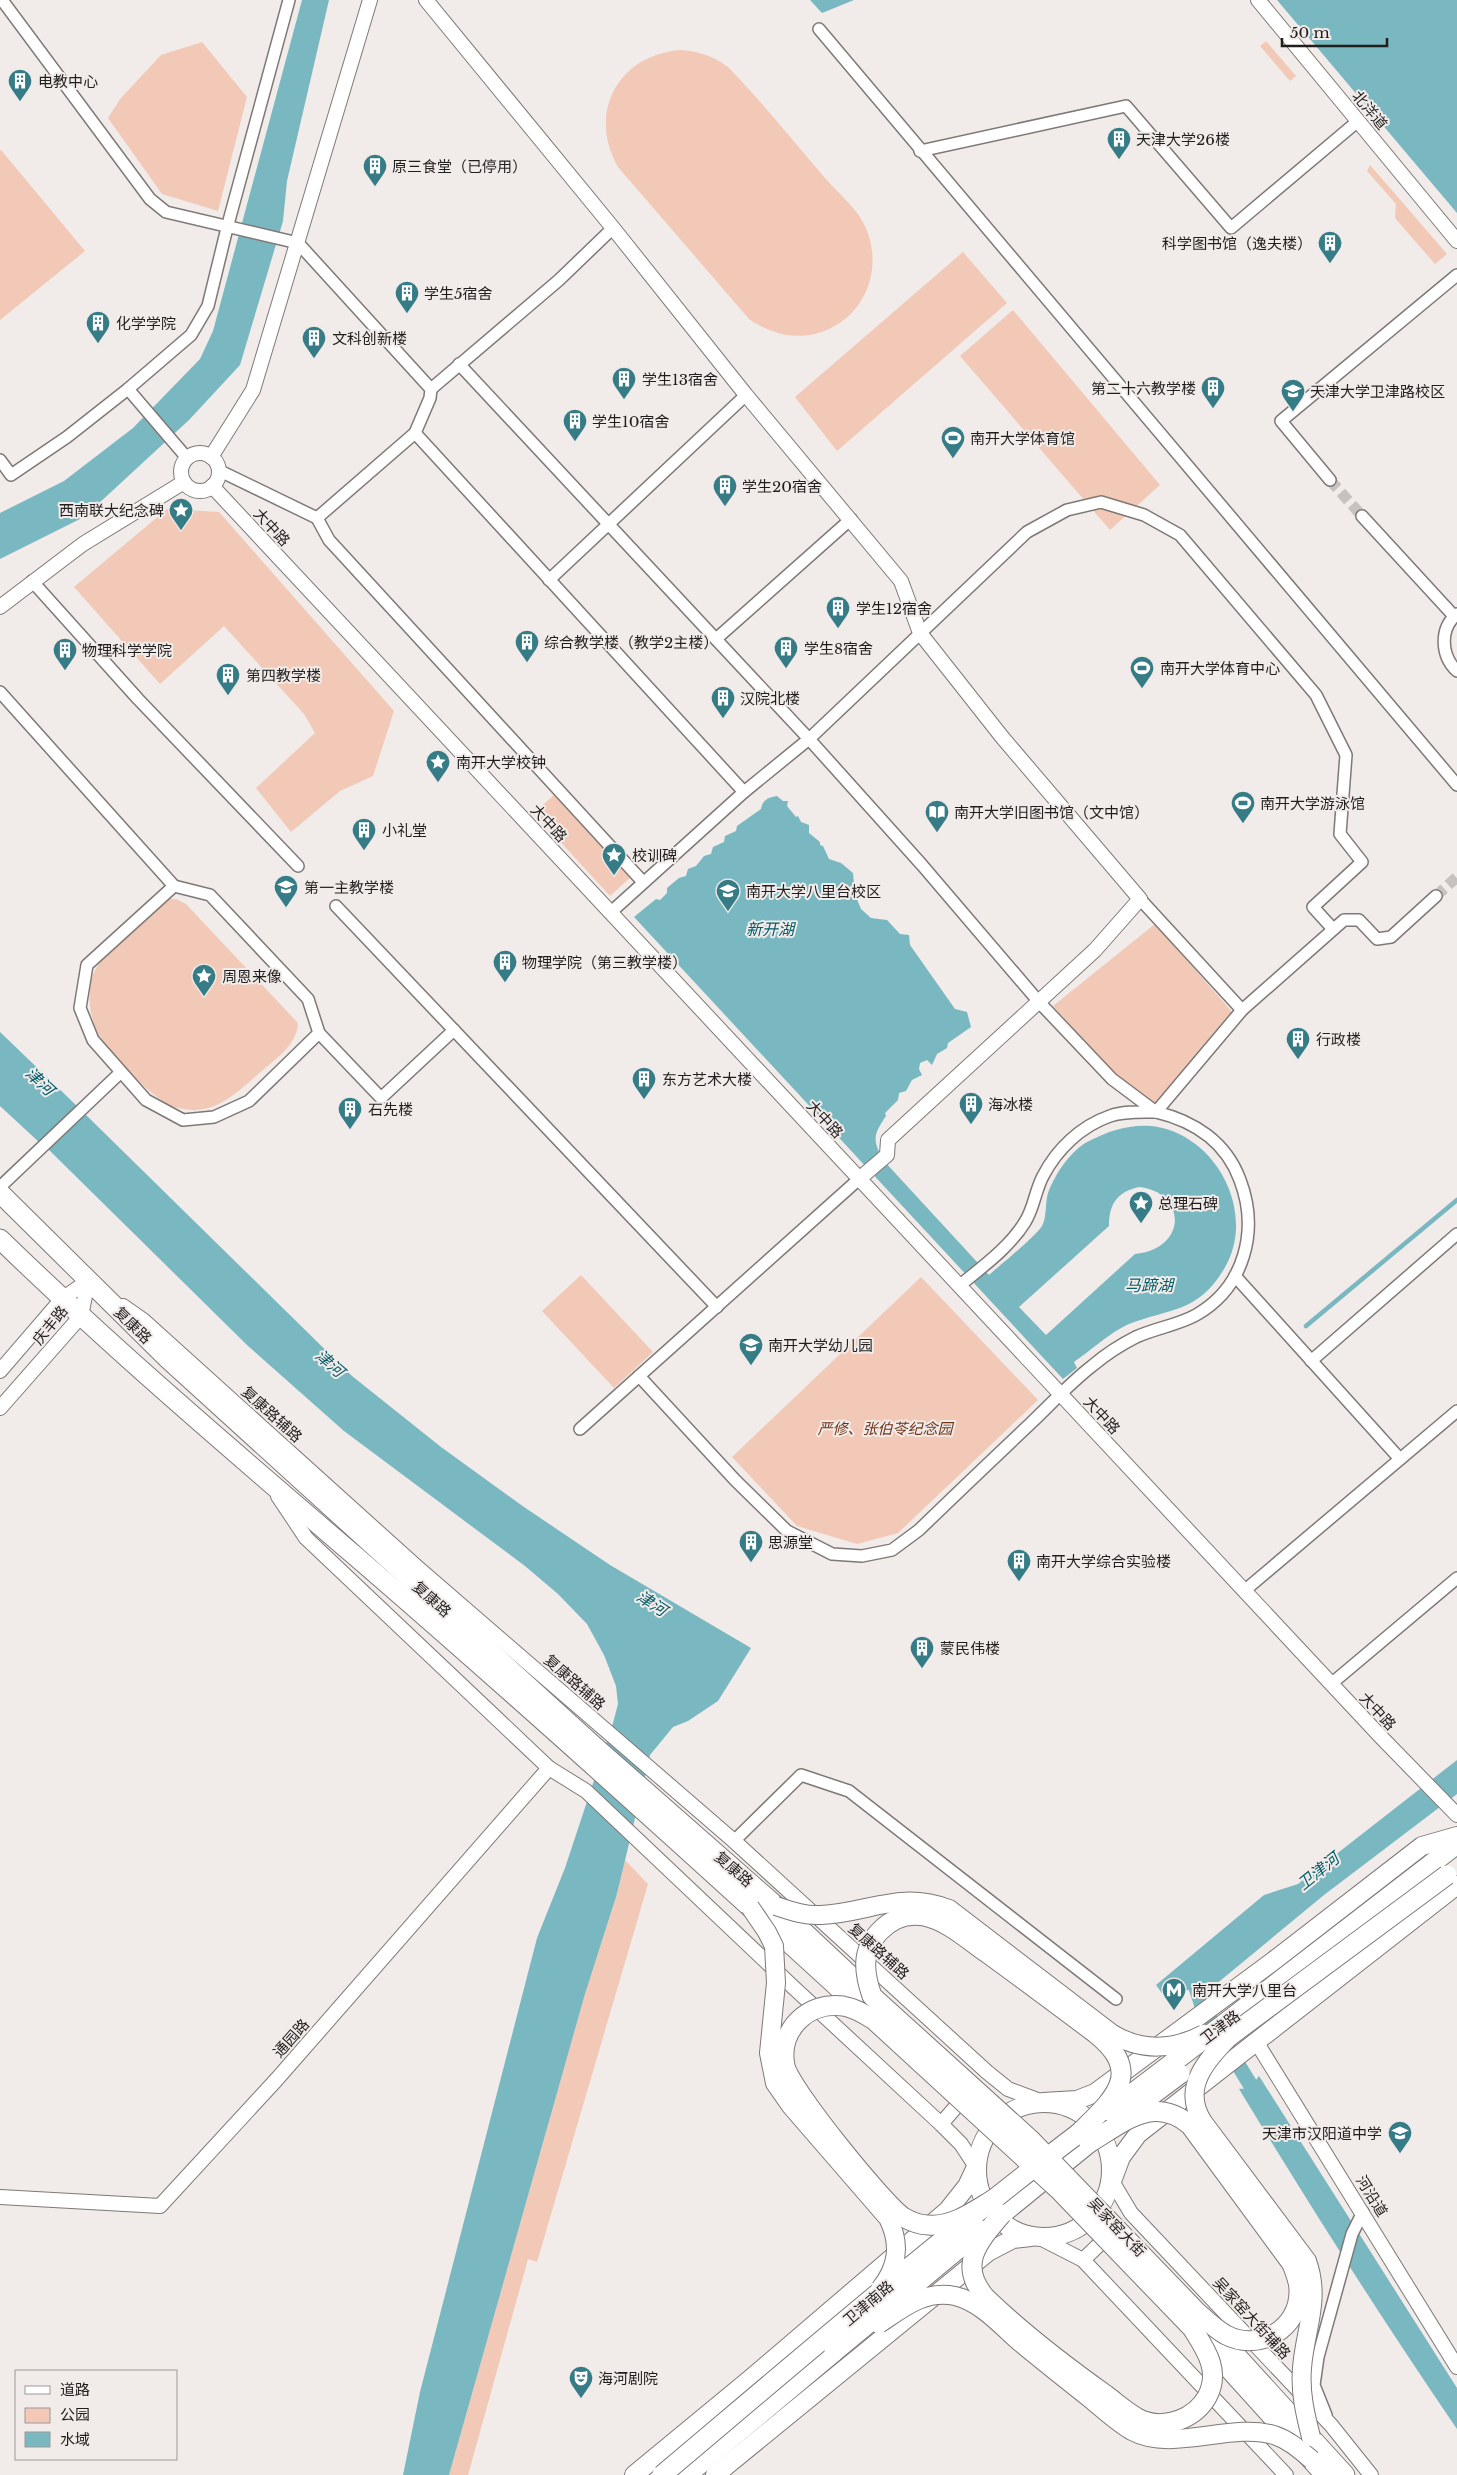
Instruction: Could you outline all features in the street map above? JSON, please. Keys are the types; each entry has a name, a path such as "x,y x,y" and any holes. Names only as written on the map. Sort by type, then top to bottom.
{"highway":[{"name":"复康路","path":"0,1193 168,1358 594,1746 776,1906 872,1996"},
{"name":"复康路","path":"0,1239 62,1299 270,1485 353,1554 750,1907 874,2020"},
{"name":"卫津路","path":"1083,2139 1231,2027 1457,1844"},
{"name":"卫津路","path":"1231,2027 1454,1876"},
{"path":"872,1996 866,1977 865,1961 875,1936 887,1924 898,1918 918,1916 938,1921 953,1929 1080,2022 1113,2050 1120,2068 1118,2088 1083,2139"},
{"name":"吴家窑大街","path":"872,1996 1031,2140 1194,2319 1325,2475"},
{"path":"874,2020 853,2008 831,2005 808,2012 797,2020 784,2048 786,2066 791,2081 845,2152 892,2208 904,2218 927,2225 949,2223 998,2206"},
{"name":"吴家窑大街","path":"874,2020 1059,2190 1194,2319 1311,2437 1344,2475"},
{"path":"1083,2139 1148,2111 1162,2111 1182,2119 1190,2125 1241,2192 1292,2264 1299,2290 1298,2300 1294,2313 1284,2328 1272,2337 1248,2342 1225,2335 1194,2319"},
{"name":"卫津南路","path":"662,2475 875,2296 998,2206 1083,2139"},
{"path":"998,2206 975,2250 972,2270 977,2288 994,2306 1053,2355 1144,2421 1158,2423 1173,2422 1193,2413 1206,2397 1213,2382 1214,2370 1194,2319"},
{"name":"卫津南路","path":"687,2475 834,2352 998,2206"}],"main road":[{"path":"634,2475 748,2382 948,2210 967,2186 976,2167 985,2136 1000,2118 1020,2106 1043,2102 1077,2100 1095,2093 1422,1846 1457,1836"},
{"path":"714,2475 988,2252 1013,2239 1055,2236 1074,2230 1086,2221 1105,2198 1121,2158 1138,2134 1256,2043 1454,1876"},
{"path":"776,1906 804,1915 821,1915 911,1901 922,1901 949,1909 1111,2033 1132,2043 1154,2047 1174,2046 1231,2027"},
{"path":"750,1907 774,1946 776,1983 769,2053 775,2083 791,2106 888,2218 895,2234 898,2248 895,2263 875,2296"},
{"path":"1231,2027 1202,2068 1196,2082 1194,2100 1203,2122 1307,2261 1313,2279 1313,2295 1302,2369 1302,2401 1311,2437"},
{"path":"1043,2102 1065,2107 1085,2116 1100,2133 1109,2154 1112,2181"},
{"path":"976,2167 982,2194 990,2210 1003,2223 1019,2232 1038,2237"},
{"path":"834,2352 918,2299 932,2296 954,2296 977,2306 1132,2431 1147,2437 1163,2439 1232,2432 1262,2433 1285,2440 1312,2460"}],"street":[{"path":"2,0 150,199 166,212 226,228 298,243 431,389"},
{"path":"0,460 11,475 67,437 128,389 191,335 208,306 226,228 289,0"},
{"path":"211,457 254,390 370,0"},
{"path":"426,0 613,228 746,395 901,581 920,633 1002,737 1140,899 1242,1010"},
{"name":"北洋道","path":"1258,0 1457,241"},
{"path":"819,29 1457,785"},
{"path":"920,151 1126,106 1231,228 1358,122"},
{"path":"317,518 415,433 430,398 431,389 559,280 613,228"},
{"path":"1330,480 1282,422 1457,275"},
{"path":"459,364 809,739 922,865 1039,1002 1112,1079 1156,1112"},
{"path":"128,389 145,411 188,458"},
{"path":"549,580 746,395"},
{"path":"415,433 744,792"},
{"path":"218,470 216,482 212,486 207,490 195,490 184,482 181,469 188,458 202,453 211,457 218,470 317,518 329,540 642,882"},
{"path":"0,607 83,544 184,482"},
{"name":"大中路","path":"212,486 610,912 863,1176 963,1283 1061,1394 1244,1591 1414,1773 1453,1811"},
{"path":"610,912 744,792 809,739 1026,532 1067,510 1101,502 1144,515 1180,535 1316,695 1346,755 1340,834 1362,862 1313,907 1333,929"},
{"path":"1362,516 1456,615 1444,637 1444,649 1448,660 1457,671"},
{"path":"716,640 851,519"},
{"path":"32,581 138,699 298,866"},
{"path":"0,692 174,886 210,895 308,999 319,1033 381,1098 454,1030"},
{"path":"174,886 87,965 80,1008 93,1040 120,1073 146,1100 183,1120 214,1117 249,1102 319,1033"},
{"path":"1156,1112 1242,1010 1344,920 1359,920 1377,939 1391,937 1436,896"},
{"path":"580,1429 887,1155 888,1140 1095,950 1140,899"},
{"path":"336,906 717,1307"},
{"path":"0,1187 120,1073"},
{"path":"639,1376 735,1480 787,1531 832,1554 862,1556 892,1550 906,1541 1092,1366 1115,1349 1137,1337 1196,1315 1218,1298 1235,1276 1246,1252 1250,1230 1246,1198 1238,1175 1222,1150 1187,1121 1156,1112 1133,1112 1111,1115 1088,1126 1068,1142 1043,1175 1024,1224 1000,1251 963,1283"},
{"path":"1311,1361 1457,1234"},
{"path":"1235,1276 1400,1459"},
{"name":"庆丰路","path":"0,1371 62,1299 88,1281"},
{"name":"庆丰路","path":"0,1408 81,1316 88,1281"},
{"name":"复康路辅路","path":"88,1281 144,1320 418,1568 734,1841 987,2072 1008,2090 1043,2102"},
{"path":"1244,1591 1457,1410"},
{"path":"270,1485 306,1538 549,1768 586,1791 792,1988 941,2124 961,2144 976,2167"},
{"path":"1331,1684 1457,1578"},
{"name":"通园路","path":"0,2197 160,2206 277,2079 549,1768"},
{"path":"734,1841 801,1775 849,1791 1116,1999"},
{"name":"河沿道","path":"1256,2043 1363,2212 1457,2367"},
{"path":"941,2124 987,2072"},
{"name":"吴家窑大街辅路","path":"1112,2181 1131,2213 1331,2425 1371,2475"},
{"path":"1331,2425 1320,2403 1314,2385 1320,2349 1343,2262 1352,2234 1363,2212"},
{"path":"1083,2260 1131,2213"},
{"path":"1038,2237 1083,2260 1286,2475"}],"green space":[{"path":"1266,41 1296,76 1290,81 1260,46"},
{"path":"202,42 247,97 218,211 162,194 108,118 121,98 161,55"},
{"path":"680,50 705,55 728,67 853,208 866,228 871,242 872,257 872,272 868,286 863,298 854,310 844,320 831,328 810,335 788,335 768,330 749,319 618,167 609,147 606,127 608,108 614,90 625,75 640,63 658,54"},
{"path":"0,151 85,251 0,320"},
{"path":"1370,165 1447,254 1435,264 1395,218 1396,204 1367,171"},
{"path":"963,252 1007,303 837,451 795,397"},
{"path":"1013,310 1160,485 1110,530 960,356"},
{"path":"167,509 219,512 394,711 373,776 340,791 291,832 256,788 315,733 304,714 224,626 160,684 74,587"},
{"path":"554,795 631,877 610,896 534,813"},
{"path":"167,899 176,899 186,904 298,1023 294,1037 280,1055 232,1096 206,1109 192,1110 174,1107 151,1092 107,1047 98,1033 90,1008 91,983 98,965 126,934"},
{"path":"1155,924 1233,1013 1155,1105 1117,1076 1053,1006"},
{"path":"581,1275 653,1352 614,1388 542,1311"},
{"name":"严修、张伯苓纪念园","path":"921,1277 1038,1400 898,1533 857,1544 797,1526 732,1457"},
{"path":"625,1860 648,1884 537,2262 528,2259 468,2475 449,2475 585,1994 617,1895"}],"water":[{"path":"302,0 329,0 287,181 283,221 240,365 189,420 84,517 0,559 0,513 64,481 133,428 200,359 213,331"},
{"path":"810,0 854,0 822,13"},
{"path":"1277,0 1457,0 1457,213"},
{"name":"新开湖","path":"777,796 783,801 788,801 787,806 796,817 798,816 801,822 809,825 809,833 820,842 829,859 841,863 853,873 854,884 857,887 856,897 861,909 871,918 887,920 900,934 909,935 910,945 955,1009 967,1012 971,1027 948,1043 947,1048 937,1054 932,1065 927,1060 920,1063 919,1069 922,1075 912,1080 906,1091 899,1093 898,1100 885,1113 886,1116 876,1133 877,1148 884,1161 989,1275 1042,1226 1051,1186 1064,1163 1082,1145 1104,1134 1127,1127 1151,1126 1174,1132 1195,1143 1212,1160 1225,1179 1233,1201 1236,1224 1233,1247 1224,1269 1204,1294 1182,1307 1129,1324 1115,1331 1074,1362 1077,1368 1063,1379 634,917 656,899 660,900 667,893 667,888 679,878 686,876 688,869 696,866 704,856 711,854 713,847 724,842 725,836 736,831 737,826 761,809 766,800","holes":["1139,1187 1155,1191 1166,1199 1173,1209 1175,1220 1172,1232 1165,1242 1152,1250 1135,1254 1046,1335 1019,1307 1109,1226 1113,1205 1120,1196 1131,1189"]},
{"name":"津河","path":"0,1032 78,1107 40,1143 0,1106"},
{"name":"津河","path":"85,1114 352,1376 441,1447 524,1507 610,1565 751,1648 718,1701 688,1721 673,1727 650,1755 617,1894 585,1994 449,2475 403,2475 420,2392 537,1938 565,1868 613,1723 618,1704 616,1686 604,1655 587,1624 558,1594 525,1566 344,1431 247,1345 46,1147"},
{"name":"卫津河","path":"1457,1760 1457,1794 1324,1895 1209,1990 1196,1988 1164,1996 1156,1985 1264,1895 1298,1884"},
{"path":"1259,2076 1457,2388 1457,2429 1346,2260 1239,2089 1250,2088"}],"waterway":[{"path":"1306,1326 1457,1200"},
{"path":"1196,1988 1202,2006"},
{"path":"1211,2020 1262,2104"}],"tunnel":[{"path":"1330,480 1362,516"},
{"path":"1436,896 1457,877"}],"place":[{"name":"电教中心","path":"20,102"},
{"name":"天津大学26楼","path":"1119,160"},
{"name":"原三食堂（已停用）","path":"375,187"},
{"name":"科学图书馆（逸夫楼）","path":"1330,264"},
{"name":"学生5宿舍","path":"407,314"},
{"name":"化学学院","path":"98,344"},
{"name":"文科创新楼","path":"314,359"},
{"name":"学生13宿舍","path":"624,400"},
{"name":"第二十六教学楼","path":"1213,409"},
{"name":"天津大学卫津路校区","path":"1293,412"},
{"name":"学生10宿舍","path":"575,442"},
{"name":"南开大学体育馆","path":"953,459"},
{"name":"学生20宿舍","path":"725,507"},
{"name":"西南联大纪念碑","path":"181,531"},
{"name":"学生12宿舍","path":"838,629"},
{"name":"综合教学楼（教学2主楼）","path":"527,663"},
{"name":"学生8宿舍","path":"786,669"},
{"name":"物理科学学院","path":"65,671"},
{"name":"南开大学体育中心","path":"1142,689"},
{"name":"第四教学楼","path":"228,696"},
{"name":"汉院北楼","path":"723,719"},
{"name":"南开大学校钟","path":"438,783"},
{"name":"南开大学游泳馆","path":"1243,824"},
{"name":"南开大学旧图书馆（文中馆）","path":"937,833"},
{"name":"小礼堂","path":"364,851"},
{"name":"校训碑","path":"614,876"},
{"name":"第一主教学楼","path":"286,908"},
{"name":"南开大学八里台校区","path":"728,912"},
{"name":"物理学院（第三教学楼）","path":"505,983"},
{"name":"周恩来像","path":"204,997"},
{"name":"行政楼","path":"1298,1060"},
{"name":"东方艺术大楼","path":"644,1100"},
{"name":"海冰楼","path":"971,1125"},
{"name":"石先楼","path":"350,1130"},
{"name":"总理石碑","path":"1141,1224"},
{"name":"南开大学幼儿园","path":"751,1366"},
{"name":"思源堂","path":"751,1563"},
{"name":"南开大学综合实验楼","path":"1019,1582"},
{"name":"蒙民伟楼","path":"922,1669"},
{"name":"南开大学八里台","path":"1174,2011"},
{"name":"天津市汉阳道中学","path":"1400,2154"},
{"name":"海河剧院","path":"581,2399"}],"water label":[{"name":"马蹄湖","path":"1149,1285"}]}
